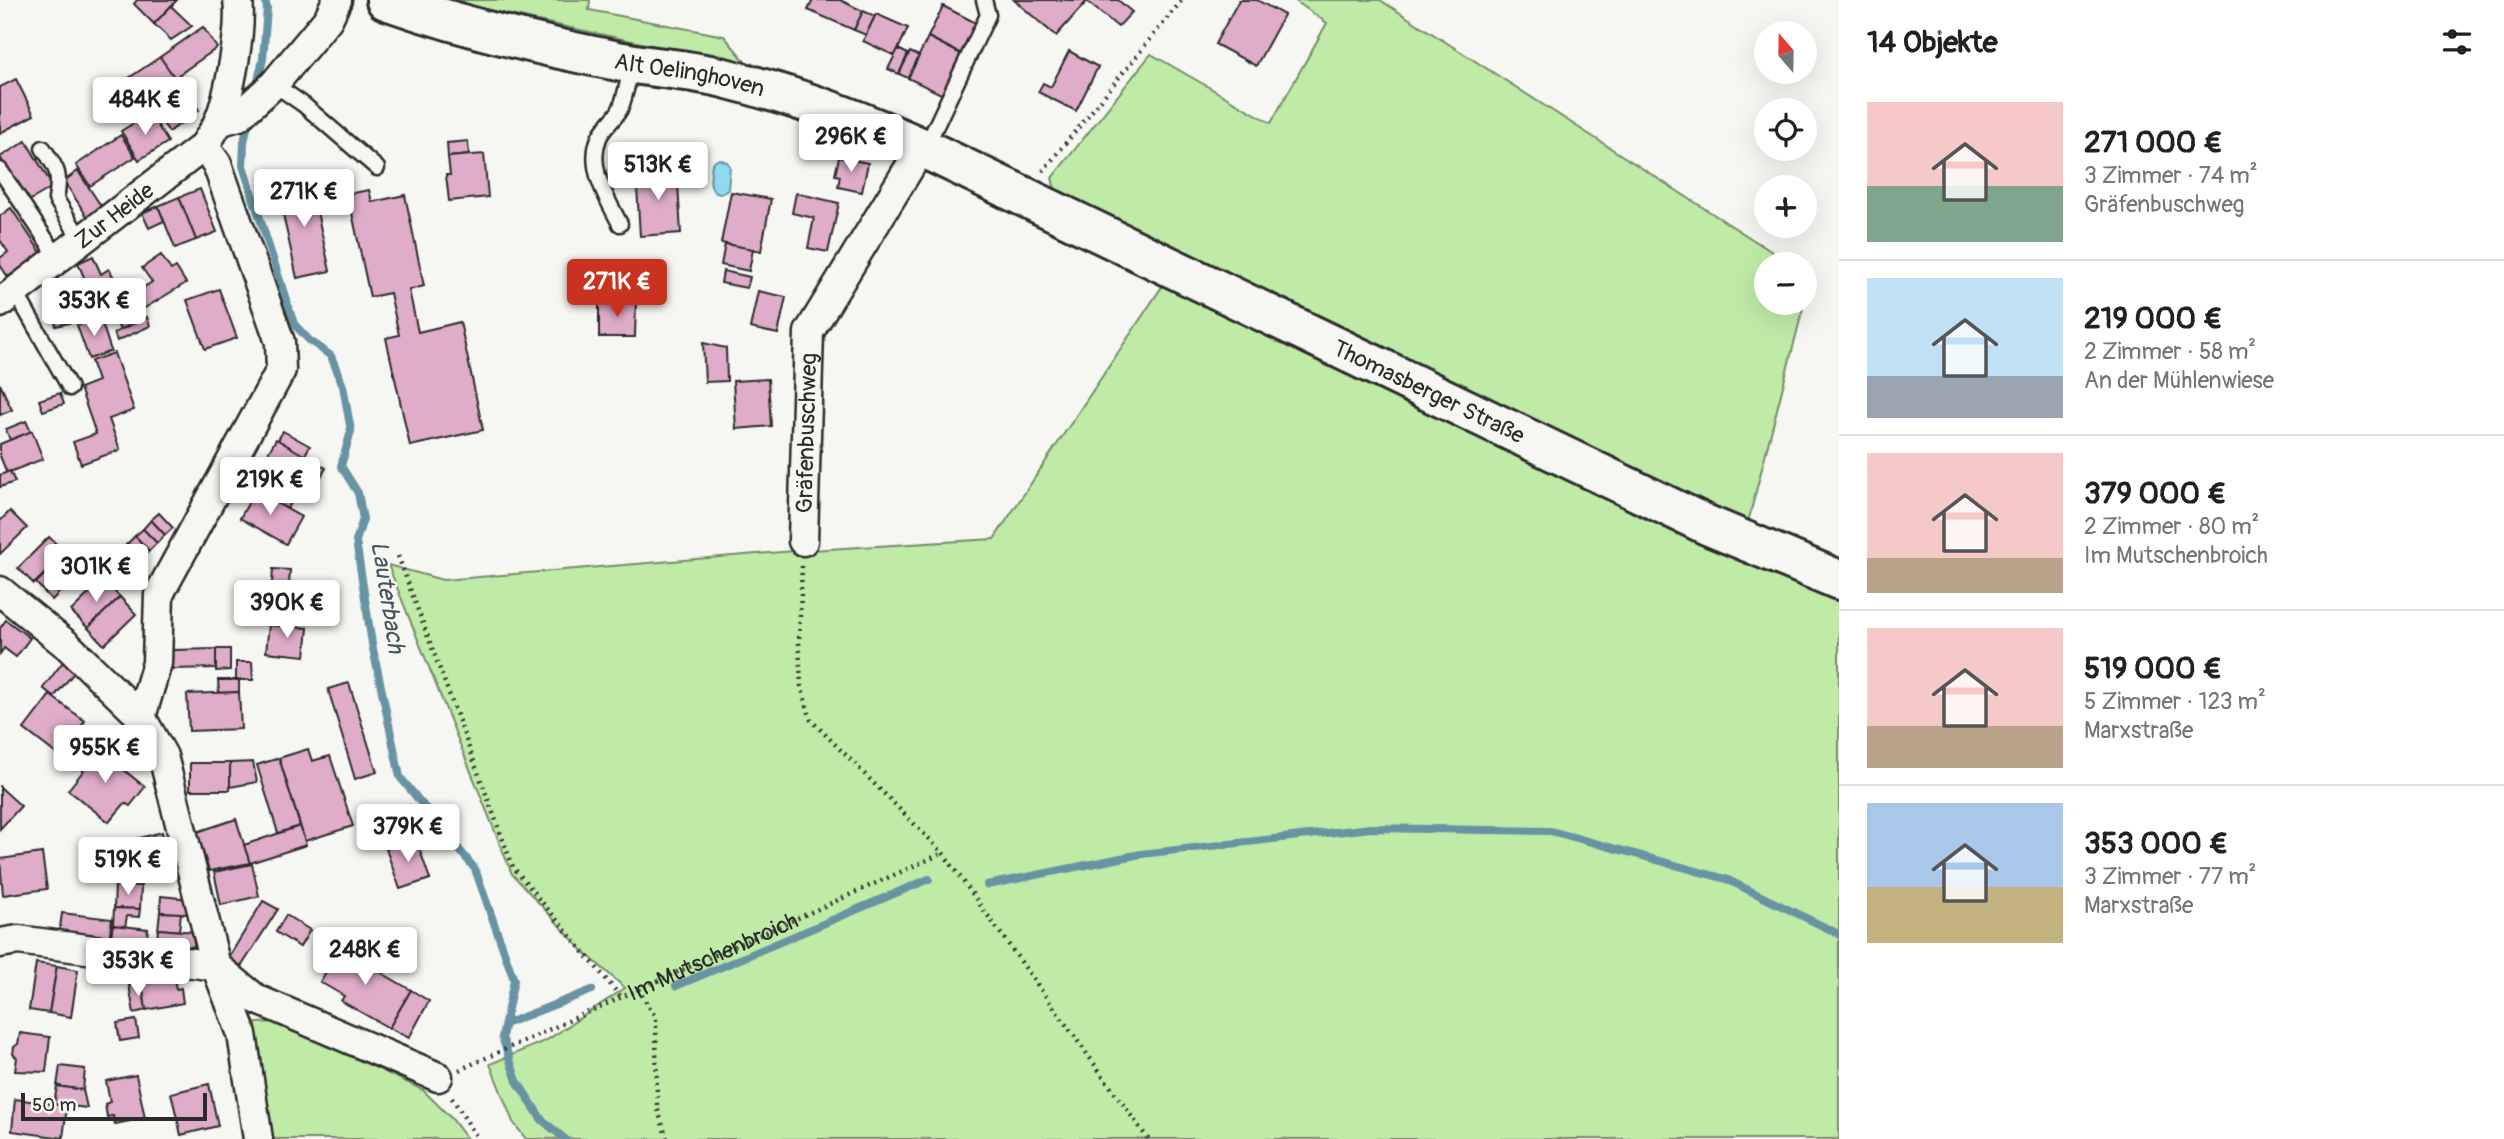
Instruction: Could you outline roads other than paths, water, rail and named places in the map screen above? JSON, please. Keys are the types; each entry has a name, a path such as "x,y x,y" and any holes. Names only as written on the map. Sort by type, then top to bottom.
{"main road":[{"name":"Alt Oelinghoven","path":"386,0 467,27 632,64 722,78 861,121 1023,196"},
{"name":"Thomasberger Straße","path":"1023,196 1707,525 1839,580"}],"street":[{"name":"Zur Heide","path":"229,119 241,19 238,0"},
{"name":"Zur Heide","path":"7,297 204,146 229,119 274,84 328,19 337,0"},
{"path":"141,717 157,663 159,594 281,370 280,342 217,164 204,146"},
{"name":"Gräfenbuschweg","path":"803,541 808,332 924,148"},
{"path":"0,591 68,646 141,717 163,756 216,966 242,1034 258,1139"},
{"path":"0,943 18,940 216,966 256,999 438,1077"}],"lane":[{"path":"924,148 988,15 984,0"},
{"path":"620,224 600,183 595,155 598,139 605,126 621,110 632,64"},
{"path":"274,84 304,104 377,167"},
{"path":"43,148 55,166 60,180 56,199 81,240"},
{"path":"0,170 58,258"},
{"path":"7,297 70,388"}],"water":[{"path":"719,159 730,166 728,190 720,194 713,190 710,182 712,163"}],"waterway":[{"name":"Lauterbach","path":"256,89 263,59 267,8 265,0"},
{"name":"Lauterbach","path":"249,119 243,166 294,324 309,340 331,356 343,386 351,431 341,466 358,493 363,519 356,541 372,644 400,777 475,869 514,980 502,1037 517,1081 542,1120 565,1139"},
{"path":"987,885 1141,854 1371,828 1551,831 1726,879 1839,934"},
{"path":"676,986 929,879"},
{"path":"505,1024 592,990"}]}
